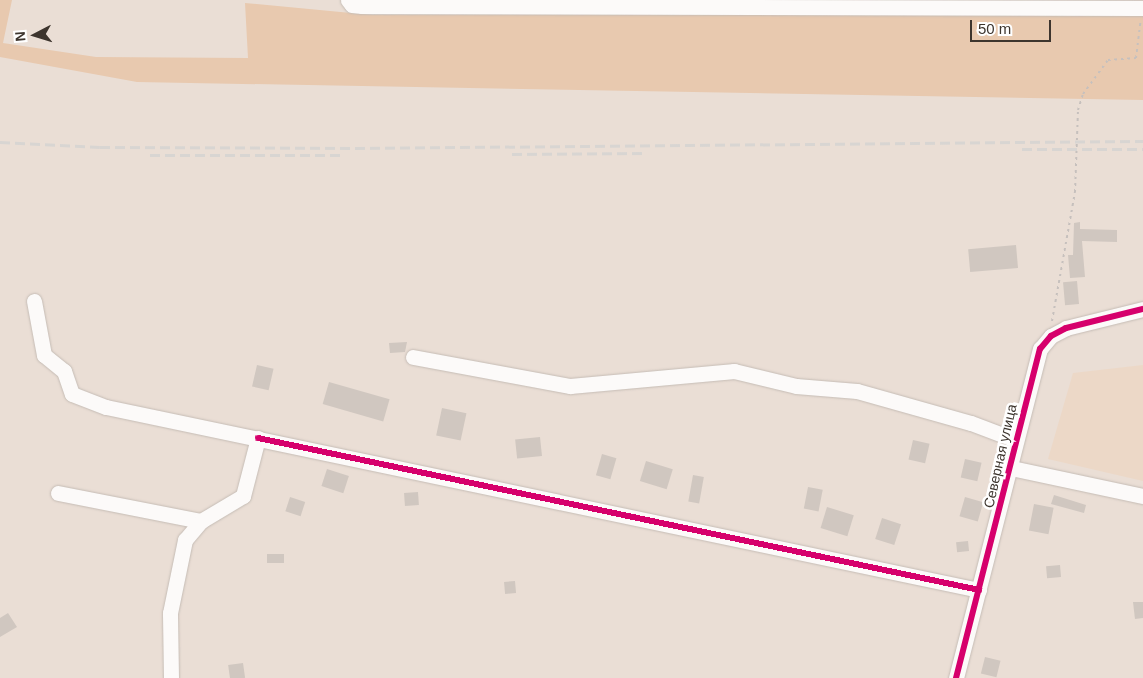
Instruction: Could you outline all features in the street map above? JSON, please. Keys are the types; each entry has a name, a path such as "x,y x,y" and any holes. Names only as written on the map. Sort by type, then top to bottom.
{"street":[{"path":"348,0 352,5 372,6 1142,13"},
{"path":"34,301 44,355 64,371 72,394 106,407 979,590"},
{"path":"1051,336 1066,328 1143,309"},
{"name":"Северная улица","path":"956,678 1040,349 1051,336"},
{"path":"413,357 570,386 734,372 796,386 857,391 971,423 1016,440"},
{"path":"171,678 170,613 185,540 201,520 242,496 258,438"},
{"path":"1011,468 1143,496"},
{"path":"58,493 201,520"}],"path":[{"path":"1051,336 1075,192 1078,110 1083,94 1108,60 1136,58 1142,13"}],"shaded area":[{"path":"0,0 12,0 3,43 96,57 248,58 245,3 372,15 1143,13 1143,100 137,82 0,57"},
{"path":"1143,365 1143,481 1048,459 1073,373"}],"building":[{"path":"1080,222 1080,229 1117,230 1117,242 1082,241 1085,277 1070,278 1068,255 1073,255 1074,223"},
{"path":"1016,245 1018,268 970,272 968,249"},
{"path":"1077,281 1079,304 1065,305 1063,282"},
{"path":"407,342 405,352 390,353 389,343"},
{"path":"257,365 274,369 269,390 252,386"},
{"path":"329,382 390,399 383,421 323,404"},
{"path":"442,408 466,413 461,441 436,435"},
{"path":"540,437 542,456 517,459 515,440"},
{"path":"913,440 930,444 925,463 909,459"},
{"path":"602,454 616,458 610,479 596,475"},
{"path":"965,459 982,463 977,481 961,478"},
{"path":"646,461 673,469 667,489 640,481"},
{"path":"327,469 349,476 343,493 321,486"},
{"path":"693,475 704,477 699,503 688,502"},
{"path":"808,487 823,490 819,511 804,509"},
{"path":"418,492 419,505 405,506 404,493"},
{"path":"1054,495 1086,505 1084,513 1051,504"},
{"path":"290,497 305,502 301,516 285,511"},
{"path":"965,497 983,502 978,521 959,516"},
{"path":"1034,504 1054,508 1048,534 1029,531"},
{"path":"827,507 854,515 847,536 821,528"},
{"path":"882,518 901,524 894,545 875,539"},
{"path":"968,541 969,551 957,552 956,542"},
{"path":"267,554 284,554 284,563 267,563"},
{"path":"1060,565 1061,577 1047,578 1046,566"},
{"path":"515,581 516,593 505,594 504,582"},
{"path":"1133,602 1143,602 1143,618 1135,619"},
{"path":"8,613 17,627 0,637 0,618"},
{"path":"985,657 1001,661 996,677 981,673"},
{"path":"243,663 245,678 230,678 228,665"}],"railway":[{"path":"0,142 100,147 355,148 1143,141"},
{"path":"1022,149 1143,149"},
{"path":"512,154 647,153"},
{"path":"150,155 340,155"}],"cycle path":[{"path":"956,678 1040,349 1051,336 1066,328 1143,309"},
{"path":"258,438 979,590"}]}
